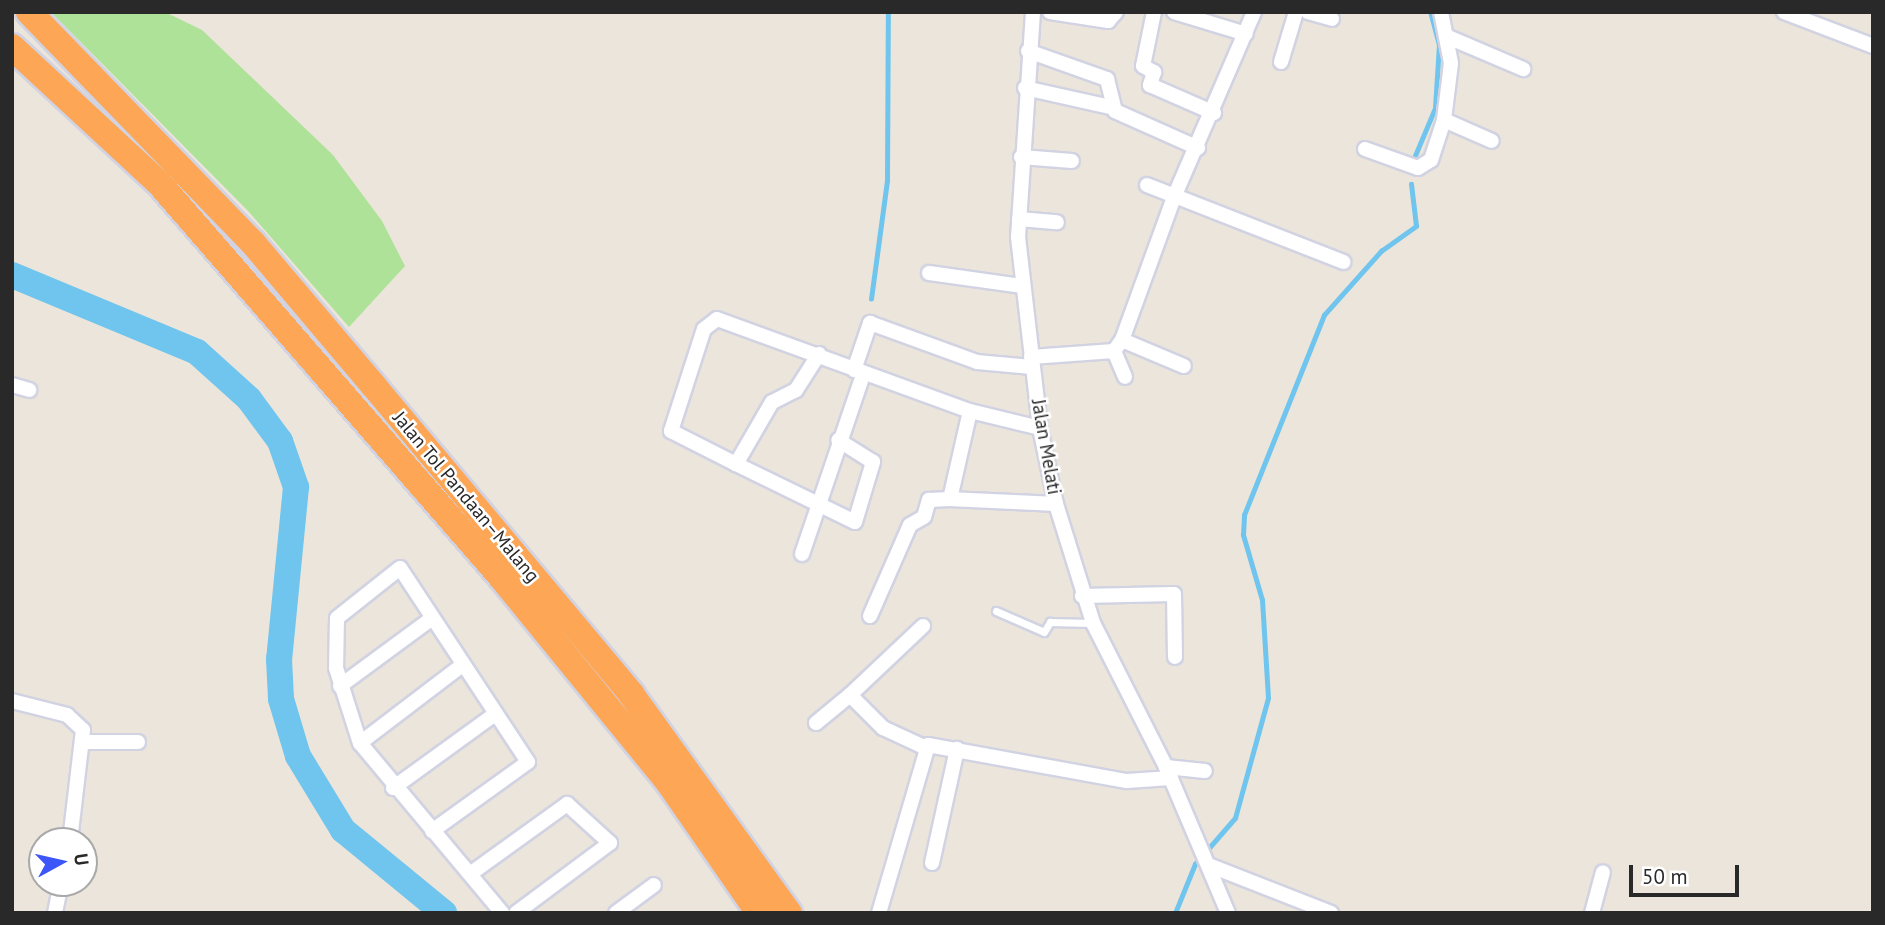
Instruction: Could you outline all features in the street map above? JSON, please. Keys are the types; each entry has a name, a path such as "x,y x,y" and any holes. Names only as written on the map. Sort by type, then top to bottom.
{"highway":[{"name":"Jalan Tol Pandaan–Malang","path":"29,12 253,243 631,694 789,913"},
{"name":"Jalan Tol Pandaan–Malang","path":"12,47 90,114 158,182 502,578 669,783 759,913"}],"street":[{"name":"Jalan Melati","path":"1033,12 1021,157 1021,286 1040,428 1056,504 1083,596 1087,624 1168,772 1228,913"},
{"path":"1050,12 1108,21 1116,12"},
{"path":"1154,12 1143,66 1154,72 1150,85 1214,113"},
{"path":"1174,12 1247,34"},
{"path":"1125,377 1118,345 1174,197 1214,113 1254,12"},
{"path":"1281,62 1296,12"},
{"path":"1308,12 1332,19"},
{"path":"1365,149 1425,167 1444,120 1448,37 1441,12"},
{"path":"1784,12 1873,46"},
{"path":"1448,37 1523,69"},
{"path":"1028,51 1107,79 1111,107"},
{"path":"1025,88 1111,107 1198,148"},
{"path":"1444,120 1492,141"},
{"path":"1021,157 1072,161"},
{"path":"1147,185 1343,262"},
{"path":"1019,219 1057,222"},
{"path":"929,274 1021,286"},
{"path":"838,440 871,457 864,503 855,522 672,434 704,329 719,318 970,411 1040,428"},
{"path":"802,554 838,440 870,323 977,362 1031,362 1118,345 1184,366"},
{"path":"736,464 772,402 796,390 819,354"},
{"path":"12,385 29,390"},
{"path":"950,499 970,411"},
{"path":"870,616 910,525 924,517 929,500 1056,504"},
{"path":"432,831 528,762 461,666 400,568 337,618 340,686 360,743 393,788 502,913"},
{"path":"1083,596 1174,594 1175,657"},
{"path":"340,686 431,619"},
{"path":"816,723 923,626"},
{"path":"360,743 461,666"},
{"path":"850,695 883,728 924,747 957,749 1127,781 1168,772 1205,771"},
{"path":"12,701 73,718 85,741 72,827"},
{"path":"393,788 494,715"},
{"path":"85,741 138,741"},
{"path":"879,913 924,747"},
{"path":"932,863 957,749"},
{"path":"470,874 567,804 610,843 516,913"},
{"path":"1206,860 1331,913"},
{"path":"1592,913 1603,872"},
{"path":"616,913 654,885"}],"lane":[{"path":"996,611 1044,632 1050,622 1087,624"}],"green space":[{"path":"51,12 165,12 202,30 333,155 382,221 405,266 349,327 249,212"}],"waterway":[{"path":"871,299 887,180 888,12"},
{"path":"1414,158 1435,108 1439,45 1430,12"},
{"path":"1175,913 1195,864 1235,818 1268,698 1262,600 1243,535 1244,515 1324,315 1381,251 1416,226 1411,184"},
{"path":"12,275 197,352 249,399 280,441 296,487 279,659 281,699 298,756 343,830 444,913"}]}
